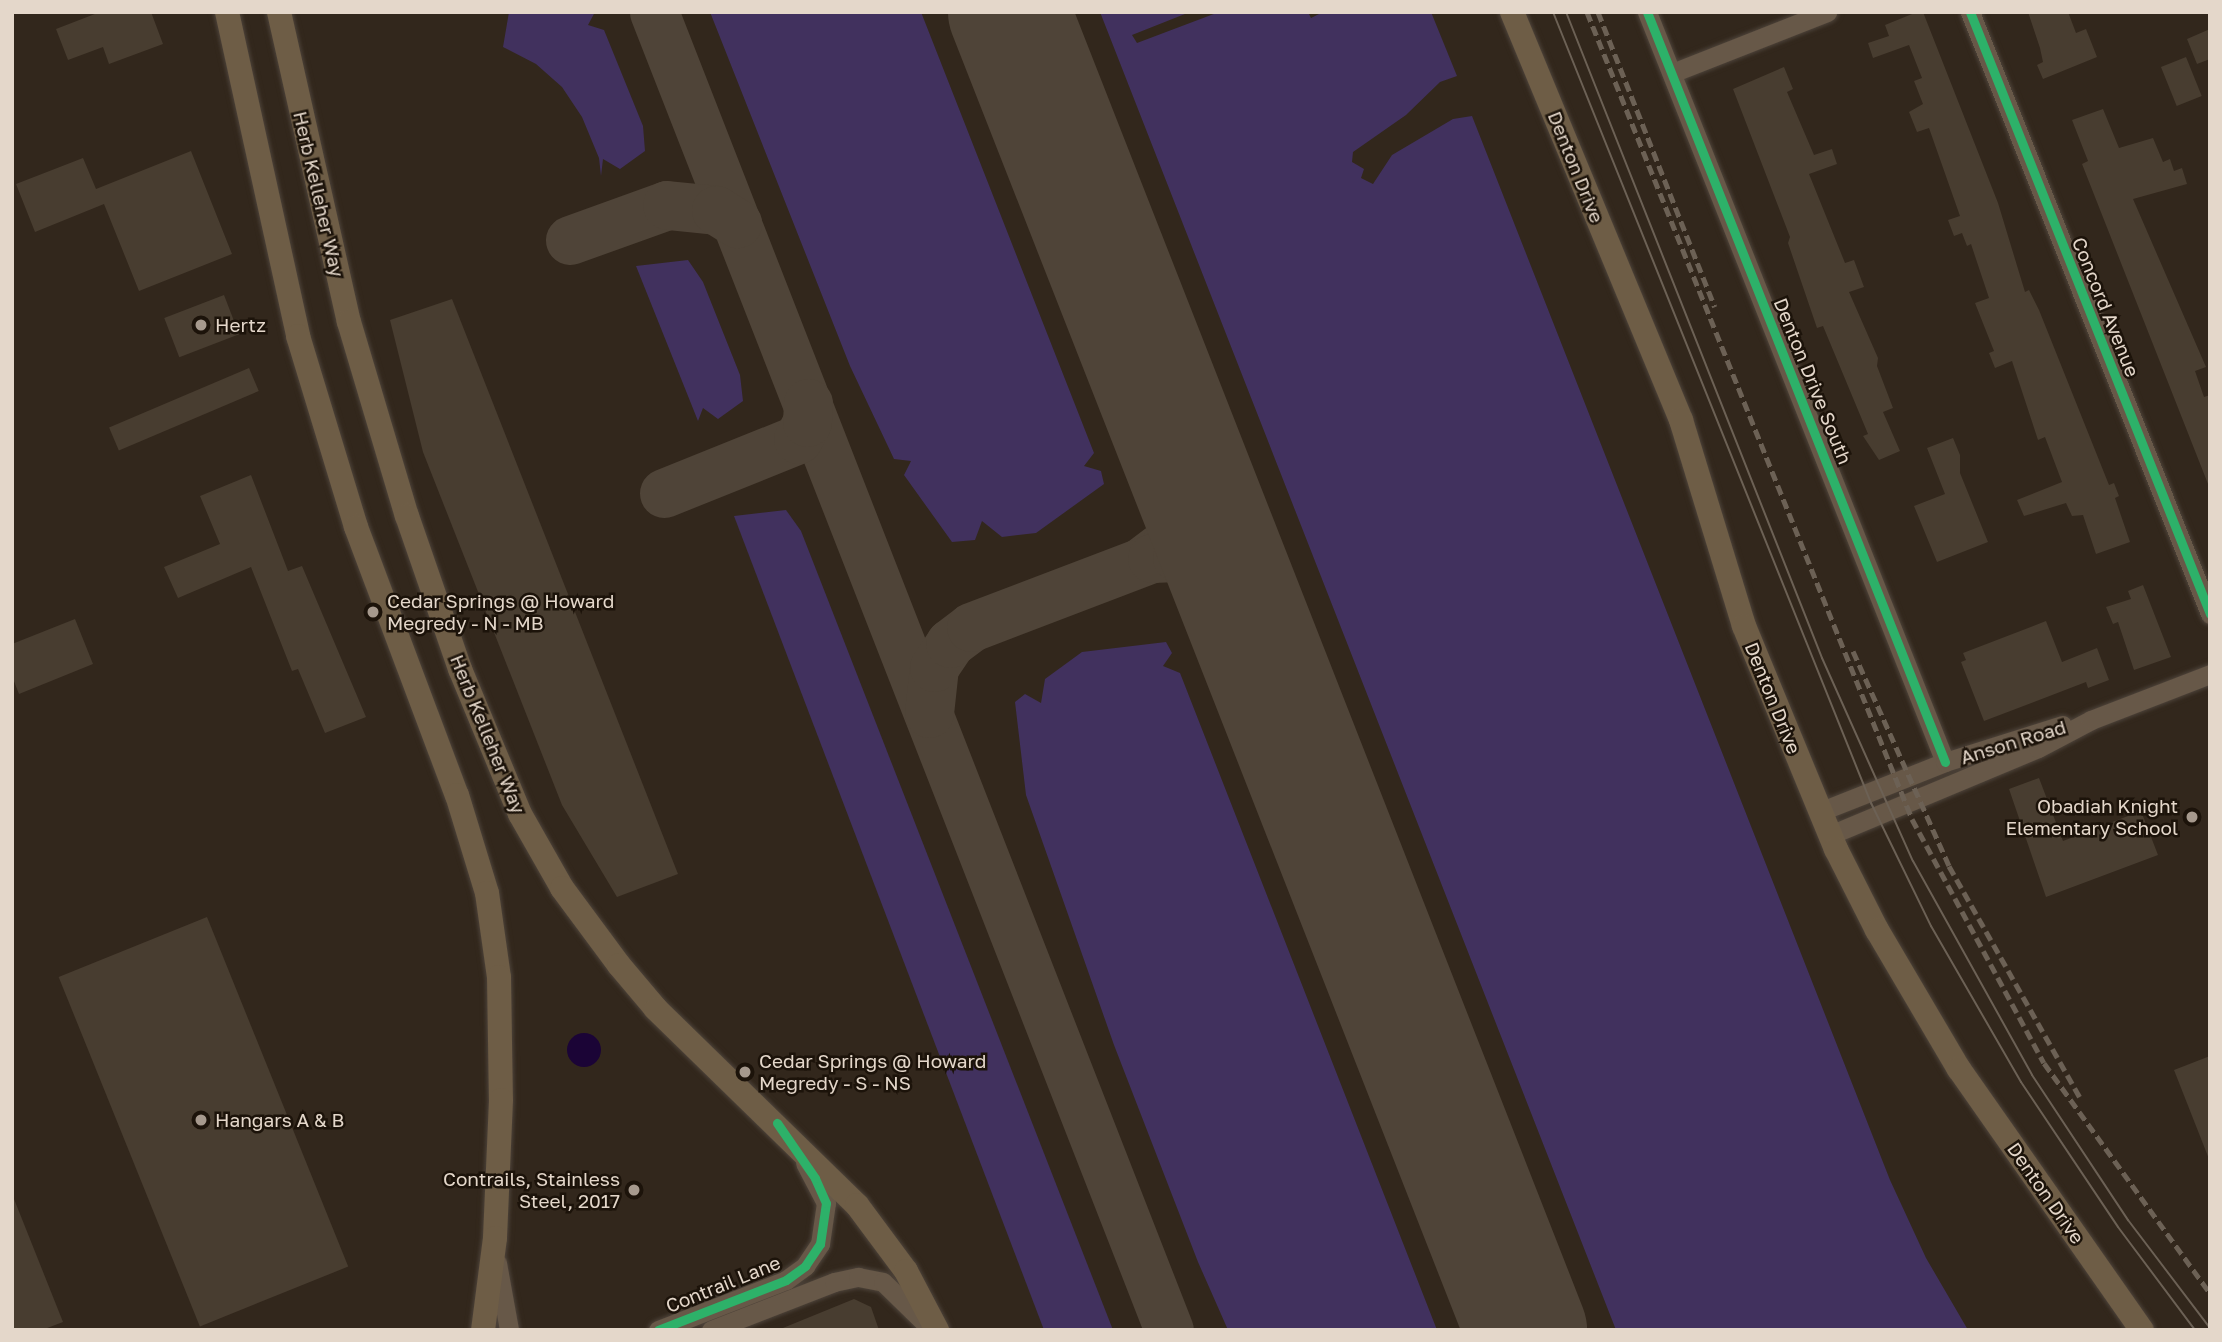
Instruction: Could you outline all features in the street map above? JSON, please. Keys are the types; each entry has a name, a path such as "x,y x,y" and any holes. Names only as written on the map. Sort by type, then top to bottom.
{"main road":[{"path":"227,12 301,348 360,538 457,795 487,893 500,1016 495,1238 483,1330"},
{"name":"Herb Kelleher Way","path":"279,12 331,249 407,516 460,669 520,814 562,888 619,965 656,1009 776,1123 885,1241 937,1330"},
{"name":"Denton Drive","path":"1512,12 1681,420 1744,626 1830,835 1877,930 1959,1069 2143,1330"}],"street":[{"name":"Denton Drive South","path":"1647,12 1945,762"},
{"path":"1672,73 1827,12"},
{"name":"Concord Avenue","path":"1970,12 2210,614"},
{"name":"Anson Road","path":"1819,812 1945,762 2091,720 2210,674"},
{"name":"Anson Road","path":"1830,835 2038,748 2091,720"},
{"name":"Contrail Lane","path":"658,1330 786,1280 805,1266 820,1244 826,1203 815,1178 776,1123"},
{"path":"495,1238 509,1330"},
{"name":"Contrail Lane","path":"711,1330 834,1282 858,1277 883,1282 903,1297 931,1330"}],"shaded area":[{"path":"509,12 595,12 588,25 604,30 643,126 645,151 620,169 603,159 601,176 599,158 582,117 562,87 536,64 503,47"},
{"path":"710,12 921,12 1094,453 1084,466 1101,471 1104,484 1036,533 1002,537 982,521 975,540 952,542 904,475 911,461 894,459 850,366"},
{"path":"1100,12 1190,12 1132,35 1137,43 1219,12 1308,12 1311,18 1323,12 1431,12 1457,76 1440,82 1406,115 1353,152 1352,162 1364,169 1361,178 1373,184 1392,155 1453,119 1472,116 1890,1180 1926,1258 1968,1330 1616,1330"},
{"path":"688,260 703,282 740,375 743,401 718,419 703,408 698,421 636,266"},
{"path":"786,510 801,531 1113,1330 1044,1330 734,516"},
{"path":"1166,642 1172,653 1163,666 1180,673 1437,1330 1228,1330 1198,1262 1114,1045 1026,795 1015,702 1025,694 1041,703 1045,679 1082,652"},
{"path":"584,1033 596,1038 601,1050 596,1062 584,1067 572,1062 567,1050 572,1038"}],"building":[{"path":"100,12 151,12 163,44 109,64 103,47 68,60 56,29"},
{"path":"1923,12 1998,203 2025,292 2029,290 2039,310 2109,485 2114,483 2119,496 2115,498 2130,542 2096,554 2083,515 2072,516 2066,503 2024,516 2017,500 2062,482 2045,437 2038,440 2012,361 1995,368 1989,353 1994,351 1975,303 1989,298 1971,244 1967,246 1962,233 1954,236 1948,220 1960,216 1929,128 1917,132 1909,112 1923,104 1914,81 1922,78 1909,45 1873,58 1868,43 1889,36 1885,25"},
{"path":"2028,12 2068,12 2076,33 2086,29 2097,57 2043,79 2037,65 2043,62 2040,48"},
{"path":"2210,29 2210,59 2197,64 2187,39"},
{"path":"2186,57 2202,96 2177,106 2161,67"},
{"path":"1784,67 1793,89 1787,92 1814,155 1832,149 1837,164 1809,174 1845,263 1854,260 1864,287 1849,292 1878,358 1877,366 1893,408 1883,412 1900,451 1879,460 1863,436 1868,434 1823,326 1817,328 1788,243 1790,237 1733,89"},
{"path":"2103,109 2119,148 2153,138 2163,162 2170,159 2174,171 2182,168 2187,184 2133,199 2206,367 2195,371 2204,397 2210,395 2210,489 2082,164 2088,161 2072,120"},
{"path":"191,151 232,254 139,291 104,204 35,232 16,184 83,158 96,189"},
{"name":"Hertz","path":"224,295 239,334 179,357 164,318"},
{"path":"452,299 678,874 617,897 562,805 423,452 390,320"},
{"path":"249,368 259,391 119,450 109,427"},
{"path":"1953,438 1960,455 1960,473 1988,542 1937,562 1914,506 1945,494 1927,448"},
{"path":"251,475 288,571 302,566 366,717 325,733 298,669 292,671 251,567 178,598 164,567 220,544 200,496"},
{"path":"2143,585 2171,657 2134,670 2118,622 2113,624 2106,607 2131,599 2128,591"},
{"path":"75,619 93,664 19,694 12,676 12,644"},
{"path":"2046,621 2062,662 2097,648 2109,680 2088,688 2086,682 1984,721 1961,662 1966,660 1963,653"},
{"path":"2039,778 2063,841 2141,811 2158,855 2046,897 2009,789"},
{"name":"Hangars A & B","path":"207,917 348,1267 200,1326 59,977"},
{"path":"2210,1056 2210,1159 2209,1159 2174,1070"},
{"path":"12,1194 63,1322 42,1330 12,1330"},
{"path":"854,1299 871,1307 879,1330 778,1330"}],"taxiway":[{"path":"654,12 1169,1330"},
{"path":"570,240 667,205 716,210 737,223"},
{"path":"664,493 798,439 807,422 808,403"},
{"path":"1142,561 1167,542 1180,522 1188,491 1186,463"},
{"path":"929,713 934,667 950,643 971,627 1152,558 1177,557 1203,566 1236,591"}],"runway":[{"path":"1009,12 1526,1330"}],"tram line":[{"path":"1553,12 1871,803 1931,926 2021,1082 2118,1227 2195,1330"},
{"path":"1566,12 1822,658 1913,861 2032,1075 2128,1220 2210,1328"}],"railway":[{"path":"1587,12 1912,819 2044,1063 2210,1293"},
{"path":"1598,12 1715,307"},
{"path":"1853,651 1949,866 2081,1099"}],"cycle path":[{"path":"1647,12 1945,762"},
{"path":"1970,12 2210,614"},
{"path":"658,1330 786,1280 805,1266 820,1244 826,1203 815,1178 777,1123"}],"place":[{"name":"Hertz","path":"201,325"},
{"name":"Cedar Springs @ Howard Megredy - N - MB","path":"373,612"},
{"name":"Obadiah Knight Elementary School","path":"2192,817"},
{"name":"Cedar Springs @ Howard Megredy - S - NS","path":"745,1072"},
{"name":"Hangars A & B","path":"201,1120"},
{"name":"Contrails, Stainless Steel, 2017","path":"634,1190"}]}
